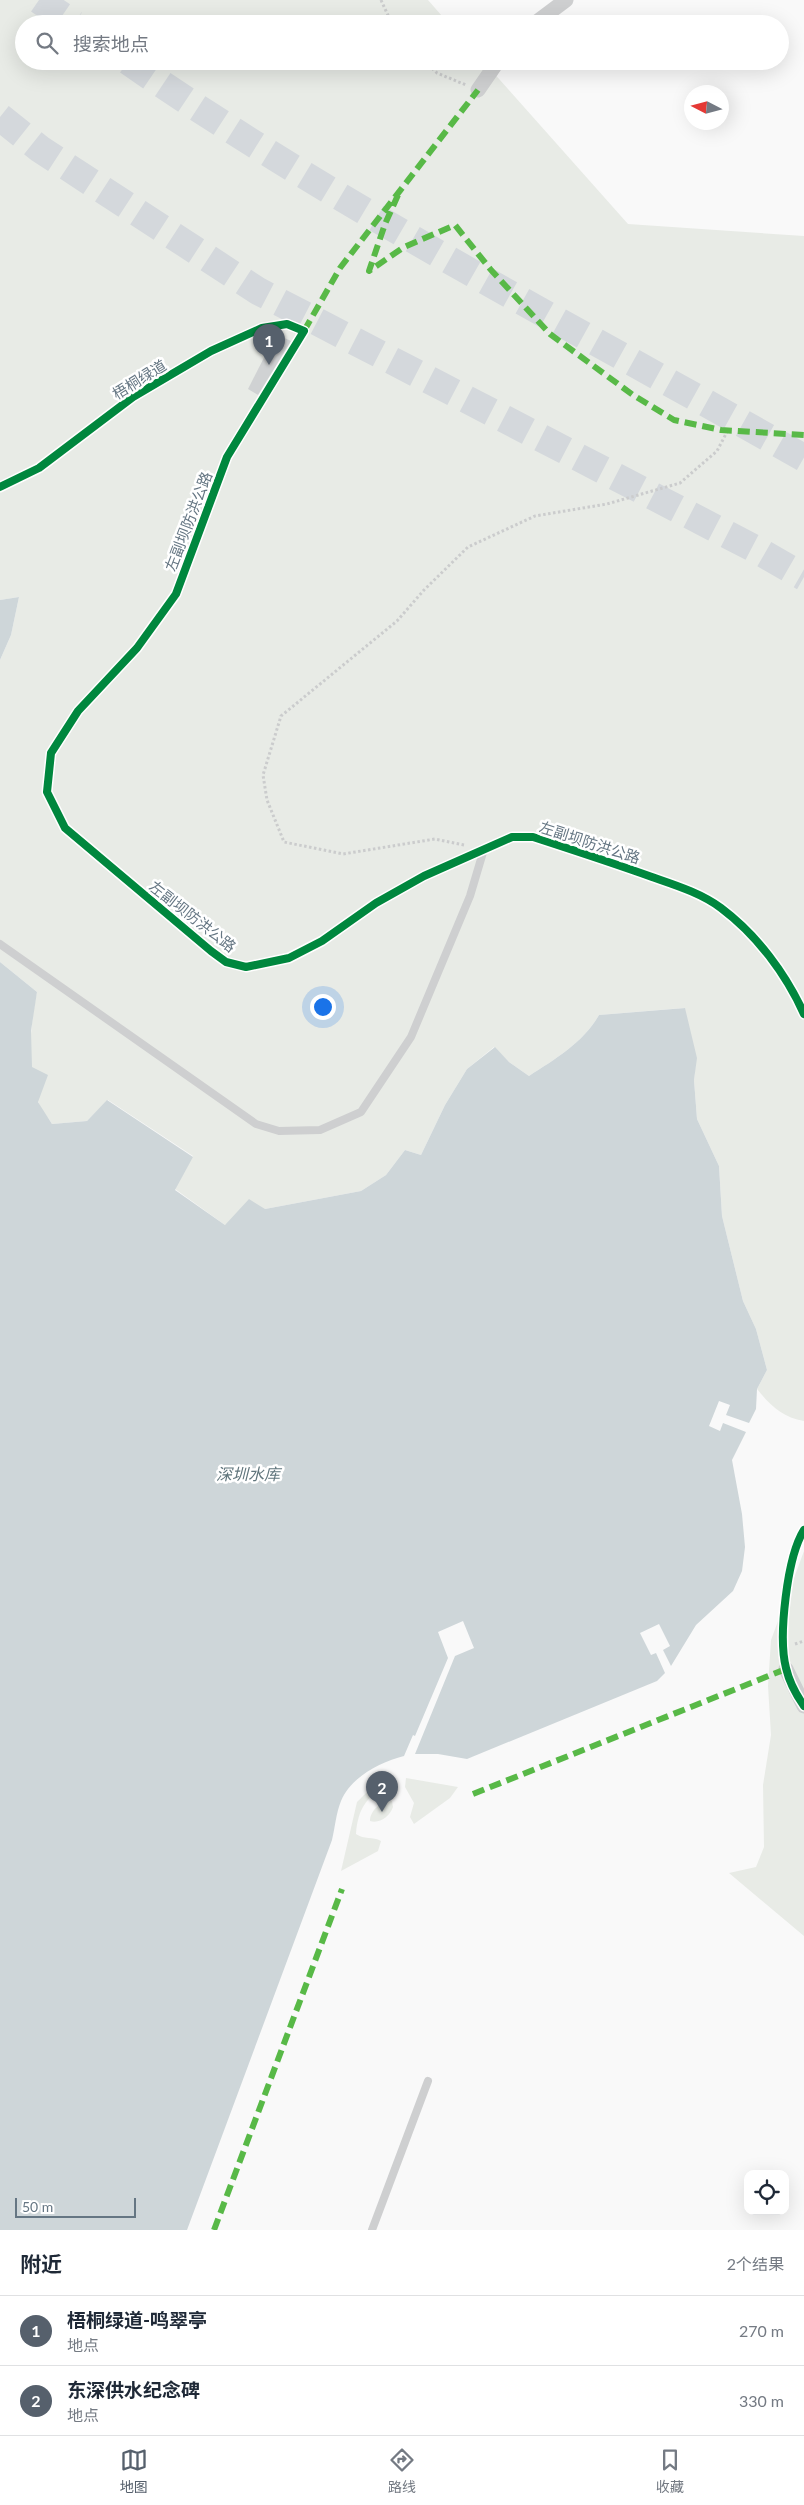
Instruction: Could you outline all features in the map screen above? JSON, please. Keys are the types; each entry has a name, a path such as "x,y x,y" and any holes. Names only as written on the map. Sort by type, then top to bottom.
{"street":[{"path":"546,15 566,0"},
{"path":"478,90 492,70"},
{"path":"786,1669 804,1706"}],"lane":[{"name":"左副坝防洪公路","path":"304,330 227,457 176,594 137,648 78,711 51,754 47,792 65,828 211,951 226,962 246,967 289,958 322,941 384,898 424,876 484,848 512,838 533,837 693,892 720,907 744,927 792,987 804,1014"},
{"path":"0,944 256,1124 279,1131 320,1130 361,1112 411,1038 470,896 484,848"},
{"path":"786,1669 783,1628 794,1554 804,1530"},
{"path":"372,2230 428,2081"}],"path":[{"path":"381,0 388,15"},
{"path":"434,70 478,90"},
{"path":"484,848 435,839 343,854 284,842 267,800 263,775 281,716 397,621 424,590 468,547 535,516 607,504 680,483 717,450 728,430"}],"shaded area":[{"path":"0,0 428,0 441,15 15,15 15,70 491,70 628,224 804,236 804,1421 783,1414 767,1401 757,1389 767,1370 756,1329 743,1301 722,1216 719,1166 697,1119 694,1080 696,1058 684,1008 599,1015 577,1042 529,1076 509,1062 494,1047 467,1069 445,1105 421,1155 405,1150 386,1175 361,1191 265,1209 225,1225 175,1189 193,1156 108,1100 87,1121 52,1124 40,1107 32,1075 30,1047 37,992 0,962 0,660 11,635 19,597 0,600"},
{"path":"804,1551 804,1936 729,1873 756,1867 764,1847 763,1785 771,1735 768,1686 771,1640"},
{"path":"388,1778 391,1780 391,1784 376,1793 365,1803 357,1825 356,1834 381,1841 378,1851 341,1871 357,1802 372,1787"},
{"path":"406,1778 458,1787 450,1798 414,1824 410,1817 414,1803 405,1787"},
{"path":"392,1801 392,1810 387,1816 381,1820 370,1821 372,1813 377,1807"}],"water":[{"path":"19,597 11,635 0,660 0,600"},
{"name":"深圳水库","path":"0,962 37,992 31,1031 32,1067 48,1075 38,1102 52,1124 87,1121 107,1100 193,1157 175,1190 225,1225 249,1199 265,1209 361,1191 386,1175 405,1150 421,1155 445,1105 467,1069 495,1047 509,1062 529,1076 577,1042 599,1015 685,1008 697,1058 694,1080 697,1119 719,1166 722,1216 743,1301 756,1329 767,1370 757,1389 756,1409 749,1423 726,1415 730,1405 719,1401 709,1426 720,1431 723,1423 746,1432 732,1460 742,1514 745,1547 742,1571 733,1591 696,1625 671,1666 663,1650 670,1646 659,1624 640,1633 651,1655 656,1653 665,1673 657,1681 467,1759 438,1754 415,1754 455,1656 474,1648 463,1621 438,1632 448,1658 415,1736 413,1735 404,1756 385,1762 367,1772 352,1785 341,1801 332,1840 187,2230 0,2230"}],"building":[{"path":"276,334 291,341 258,395 248,389"}],"tunnel":[{"path":"39,0 61,15"},
{"path":"141,70 209,116 377,218 804,458"},
{"path":"0,117 40,149 258,291 757,550 804,577"}],"marked path":[{"path":"304,331 340,268 478,90"},
{"path":"398,195 385,224 369,271 404,247 455,225 491,270 550,334 633,395 674,420 721,430 804,435"},
{"path":"473,1794 786,1669"},
{"path":"214,2230 342,1889"}],"cycle path":[{"name":"梧桐绿道","path":"0,487 39,468 133,397 211,351 262,328 287,324 304,331 227,457 176,594 137,648 78,711 51,753 47,792 65,828 211,951 226,962 246,967 289,958 322,941 376,903 424,876 512,837 533,837 679,886 721,908 747,930 769,956 788,984 804,1014"},
{"path":"804,1530 798,1542 789,1577 783,1637 787,1673 804,1706"}],"place":[{"name":"梧桐绿道-鸣翠亭","path":"269,365"},
{"name":"东深供水纪念碑","path":"382,1812"}]}
